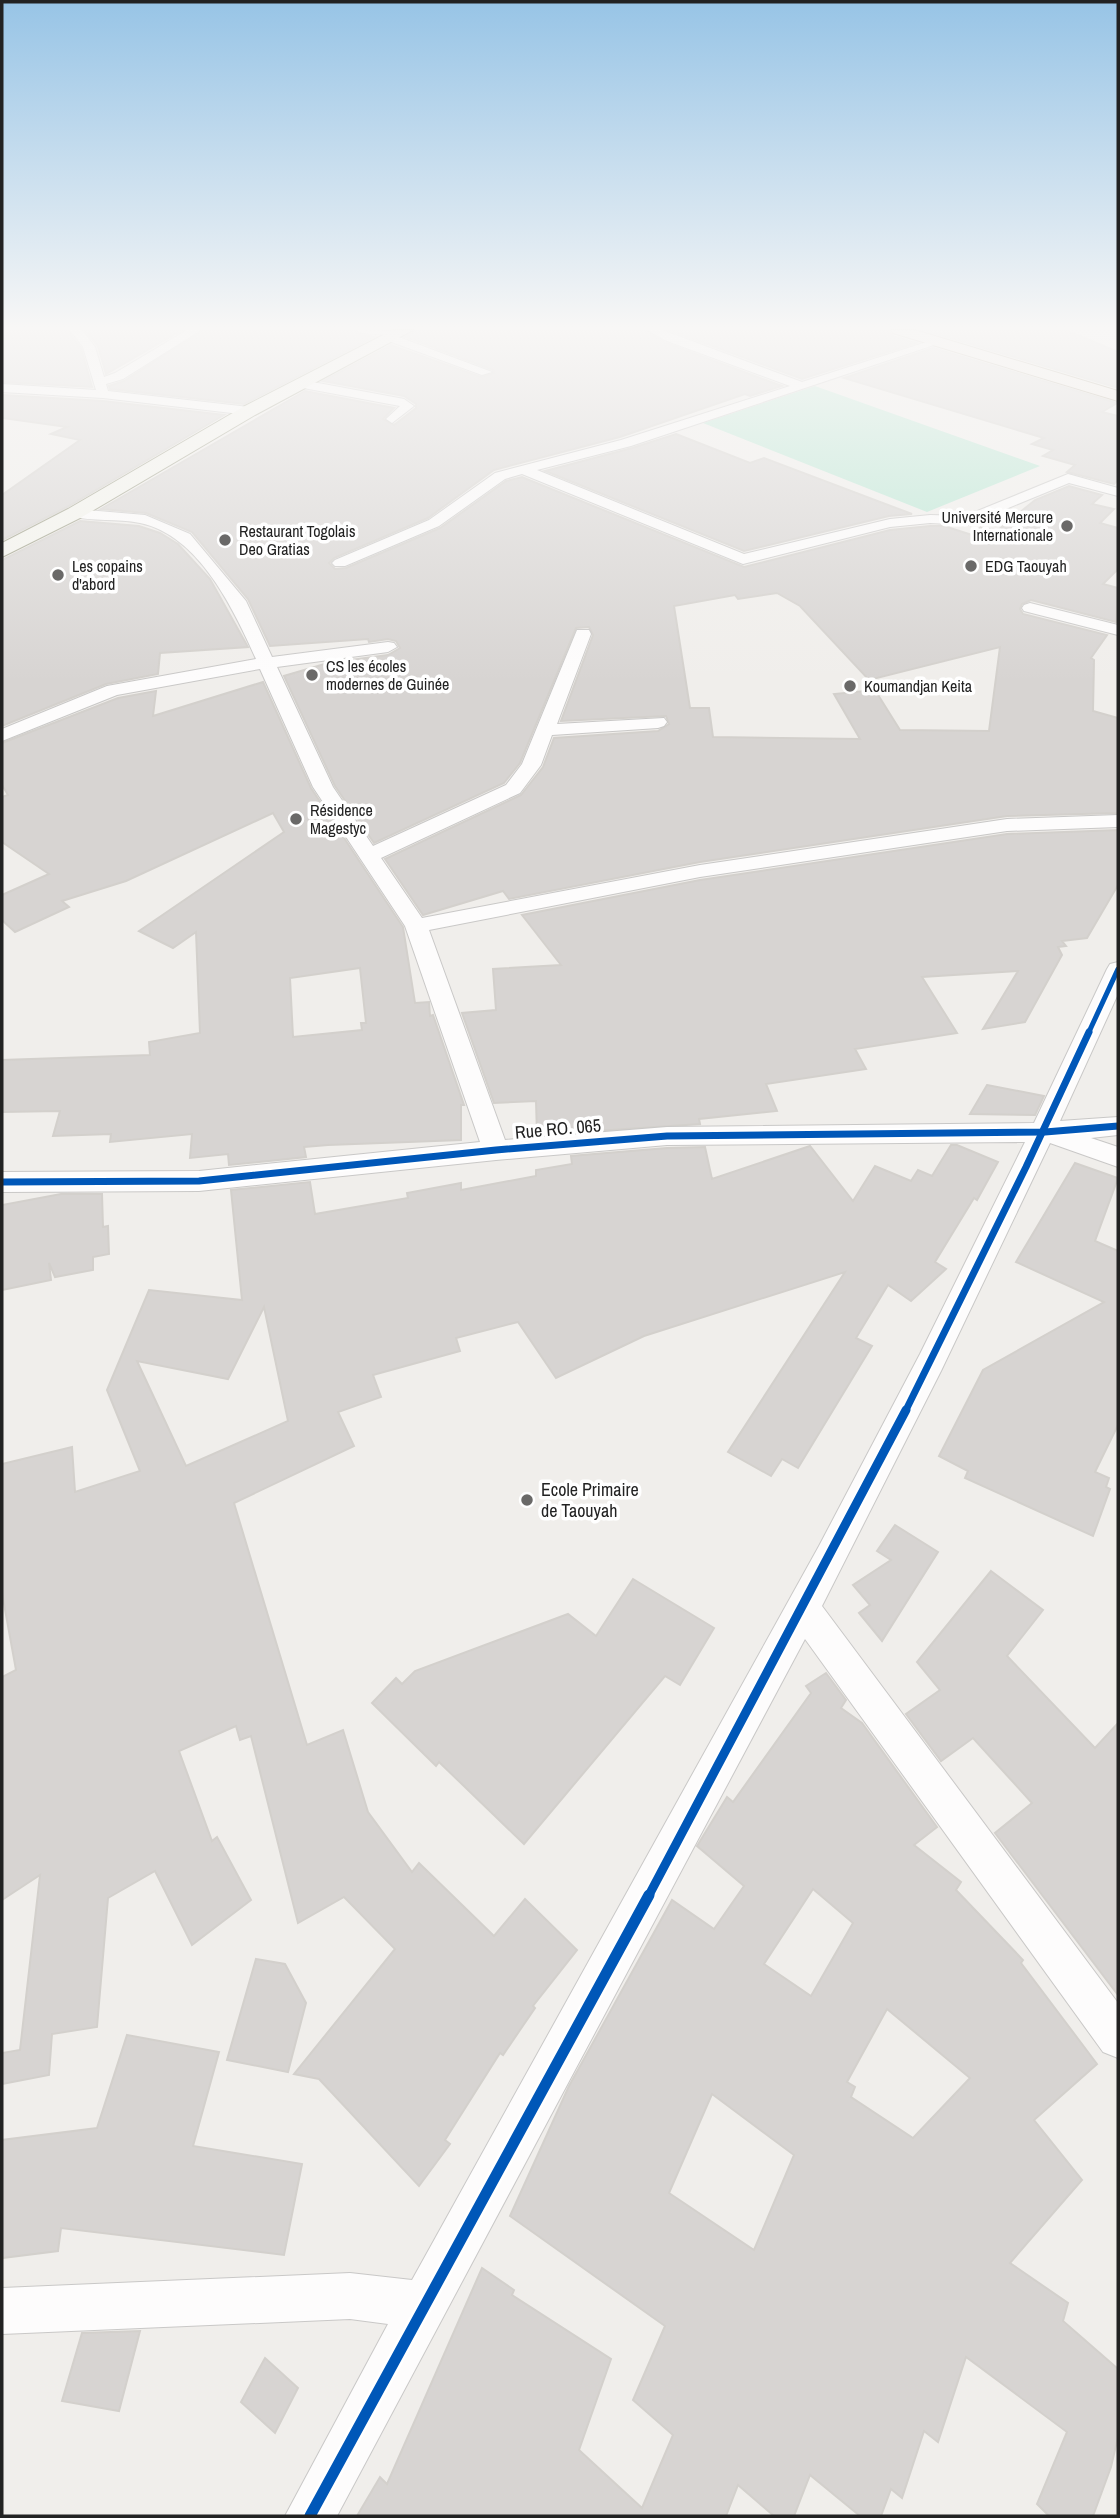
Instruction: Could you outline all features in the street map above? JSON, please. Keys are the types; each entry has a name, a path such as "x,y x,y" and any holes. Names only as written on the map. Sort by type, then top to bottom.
{"street":[{"path":"2,551 75,513 187,448"},
{"path":"340,563 433,523 500,476 609,448"},
{"path":"523,470 743,559 890,523 930,519 967,521 1068,478 1118,492"},
{"path":"75,513 145,519 185,537 238,601 323,787 415,926 496,1150"},
{"path":"1030,608 1118,630"},
{"path":"368,856 513,789 531,765 583,634"},
{"path":"2,736 113,690 265,663 388,647"},
{"path":"545,730 658,722"},
{"path":"415,926 700,872 1007,825 1118,821"},
{"path":"310,2516 804,1609 1045,1132 1118,969"},
{"name":"Rue RO. 065","path":"2,1182 199,1181 496,1150 667,1136 1045,1132 1118,1126"},
{"path":"1045,1132 1118,1157"},
{"path":"804,1609 1118,2037"},
{"path":"2,2311 350,2296 423,2305"}],"green space":[{"path":"765,448 988,448 1040,466 927,512"}],"building":[{"path":"69,448 169,448 67,507 2,540 2,495"},
{"path":"207,448 580,448 494,470 428,518 334,558 329,563 335,569 346,568 440,528 506,481 522,477 744,567 890,530 944,526 972,535 981,527 997,531 1035,500 1069,486 1102,495 1092,504 1114,509 1100,523 1118,528 1118,569 1103,584 1118,588 1116,622 1031,600 1022,604 1020,609 1023,614 1107,635 1091,658 1094,660 1093,711 1118,718 1118,813 1007,816 700,862 509,899 503,891 423,915 385,859 521,795 543,767 554,738 658,731 669,724 666,716 561,721 593,635 589,627 576,628 520,763 504,783 374,843 335,786 284,676 328,663 388,655 400,648 396,641 388,639 369,642 368,639 270,646 248,599 192,532 146,513 101,509","holes":["777,593 800,606 869,680 1000,647 989,731 900,730 875,690 834,694 860,739 713,737 709,708 690,708 674,606 735,595 738,599"]},
{"path":"632,448 710,448 750,463 764,458 912,514 889,516 744,551 545,471"},
{"path":"1044,448 1118,448 1118,480 1114,484 1067,472 1075,465 1043,456 1053,450"},
{"path":"80,521 139,526 160,533 178,544 210,579 248,647 160,653 158,674 106,684 2,726 2,560"},
{"path":"263,682 311,788 403,927 415,1003 429,1002 430,1016 433,1015 464,1105 461,1105 461,1140 304,1147 306,1157 229,1165 228,1154 190,1158 192,1134 110,1142 111,1134 53,1136 60,1111 2,1112 2,1060 150,1055 149,1042 200,1033 196,932 173,948 139,931 284,832 273,813 126,881 62,901 69,907 15,932 2,920 2,895 49,874 2,842 2,797 8,795 2,785 2,743 118,698 156,691 153,716","holes":["360,968 366,1023 361,1023 362,1030 293,1037 290,978"]},
{"path":"1118,830 1118,885 1087,938 1062,941 1066,946 1058,947 1062,955 1025,1022 983,1029 1018,971 922,977 957,1033 855,1049 866,1069 766,1084 777,1111 699,1119 700,1124 537,1135 536,1101 494,1103 462,1013 496,1010 493,969 561,965 522,915 700,880 1007,834"},
{"path":"987,1085 1044,1096 1035,1115 970,1114"},
{"path":"951,1145 998,1162 977,1200 974,1198 935,1262 946,1269 911,1301 888,1285 856,1338 872,1346 798,1468 782,1459 771,1476 728,1452 845,1272 644,1336 556,1378 518,1322 456,1338 460,1351 373,1375 381,1397 338,1412 354,1446 234,1503 307,1745 343,1730 368,1812 412,1872 419,1863 494,1936 525,1899 577,1950 533,2006 535,2008 503,2055 500,2053 445,2140 450,2144 419,2186 319,2079 294,2074 395,1949 344,1897 298,1923 251,1736 240,1740 236,1726 179,1751 212,1841 217,1837 251,1900 192,1945 155,1871 108,1898 97,2027 52,2034 49,2075 2,2084 2,2053 20,2050 40,1875 2,1900 2,1677 16,1670 2,1593 2,1464 72,1447 75,1492 140,1471 107,1390 149,1290 242,1300 231,1190 310,1182 315,1214 408,1198 407,1193 461,1183 461,1190 536,1176 536,1170 572,1164 571,1156 705,1147 712,1179 810,1146 853,1201 875,1166 911,1181 918,1170 932,1176","holes":["264,1307 288,1421 186,1466 137,1361 228,1379"]},
{"path":"1075,1163 1118,1178 1095,1241 1118,1251 1118,1425 1095,1472 1109,1478 1106,1487 1110,1489 1093,1536 965,1478 968,1471 939,1456 983,1370 1104,1302 1016,1262"},
{"path":"61,1194 102,1194 103,1227 108,1226 109,1254 93,1257 93,1270 55,1277 49,1263 51,1280 2,1290 2,1205"},
{"path":"895,1525 938,1552 882,1641 859,1613 870,1605 853,1585 891,1560 877,1551"},
{"path":"991,1571 1043,1610 1007,1656 1095,1748 1118,1723 1118,1995 995,1833 1032,1803 973,1738 941,1761 906,1714 940,1690 917,1662"},
{"path":"633,1579 714,1628 680,1685 665,1676 524,1844 439,1762 436,1766 372,1703 396,1678 402,1684 415,1671 568,1614 596,1636"},
{"path":"826,1673 846,1700 841,1708 862,1723 937,1827 914,1845 961,1882 956,1890 1023,1960 1021,1963 1097,2064 1034,2120 1082,2180 1010,2263 1068,2303 1063,2321 1118,2369 1118,2437 1111,2467 1093,2516 1049,2516 1037,2504 1067,2432 966,2357 938,2442 924,2431 902,2498 891,2489 881,2516 860,2516 810,2475 794,2516 774,2516 738,2485 726,2516 357,2516 380,2477 387,2484 482,2268 514,2290 512,2295 611,2359 579,2450 642,2508 673,2435 633,2400 665,2326 510,2216 569,2086 672,1900 714,1929 744,1886 697,1846 727,1797 733,1802 811,1693 806,1686","holes":["813,1889 853,1923 811,1996 764,1964","887,2009 970,2078 913,2138 851,2097 855,2087 847,2082","712,2094 794,2155 754,2250 669,2193"]},
{"path":"256,1959 285,1964 306,2003 288,2072 227,2060"},
{"path":"127,2035 219,2052 193,2146 302,2164 284,2255 61,2228 58,2251 2,2258 2,2140 97,2128"},
{"path":"140,2331 119,2411 62,2401 82,2333"},
{"path":"265,2358 298,2388 275,2433 241,2402"}],"cycle path":[{"path":"310,2516 830,1557 930,1363 1026,1167 1118,969"},
{"path":"2,1182 199,1181 496,1150 667,1136 1045,1132 1118,1126"}],"place":[{"name":"Université Mercure Internationale","path":"1067,526"},
{"name":"Restaurant Togolais Deo Gratias","path":"225,540"},
{"name":"EDG Taouyah","path":"971,566"},
{"name":"Les copains d'abord","path":"58,575"},
{"name":"CS les écoles modernes de Guinée","path":"312,675"},
{"name":"Koumandjan Keita","path":"850,686"},
{"name":"Résidence Magestyc","path":"296,819"},
{"name":"Ecole Primaire de Taouyah","path":"527,1500"}]}
